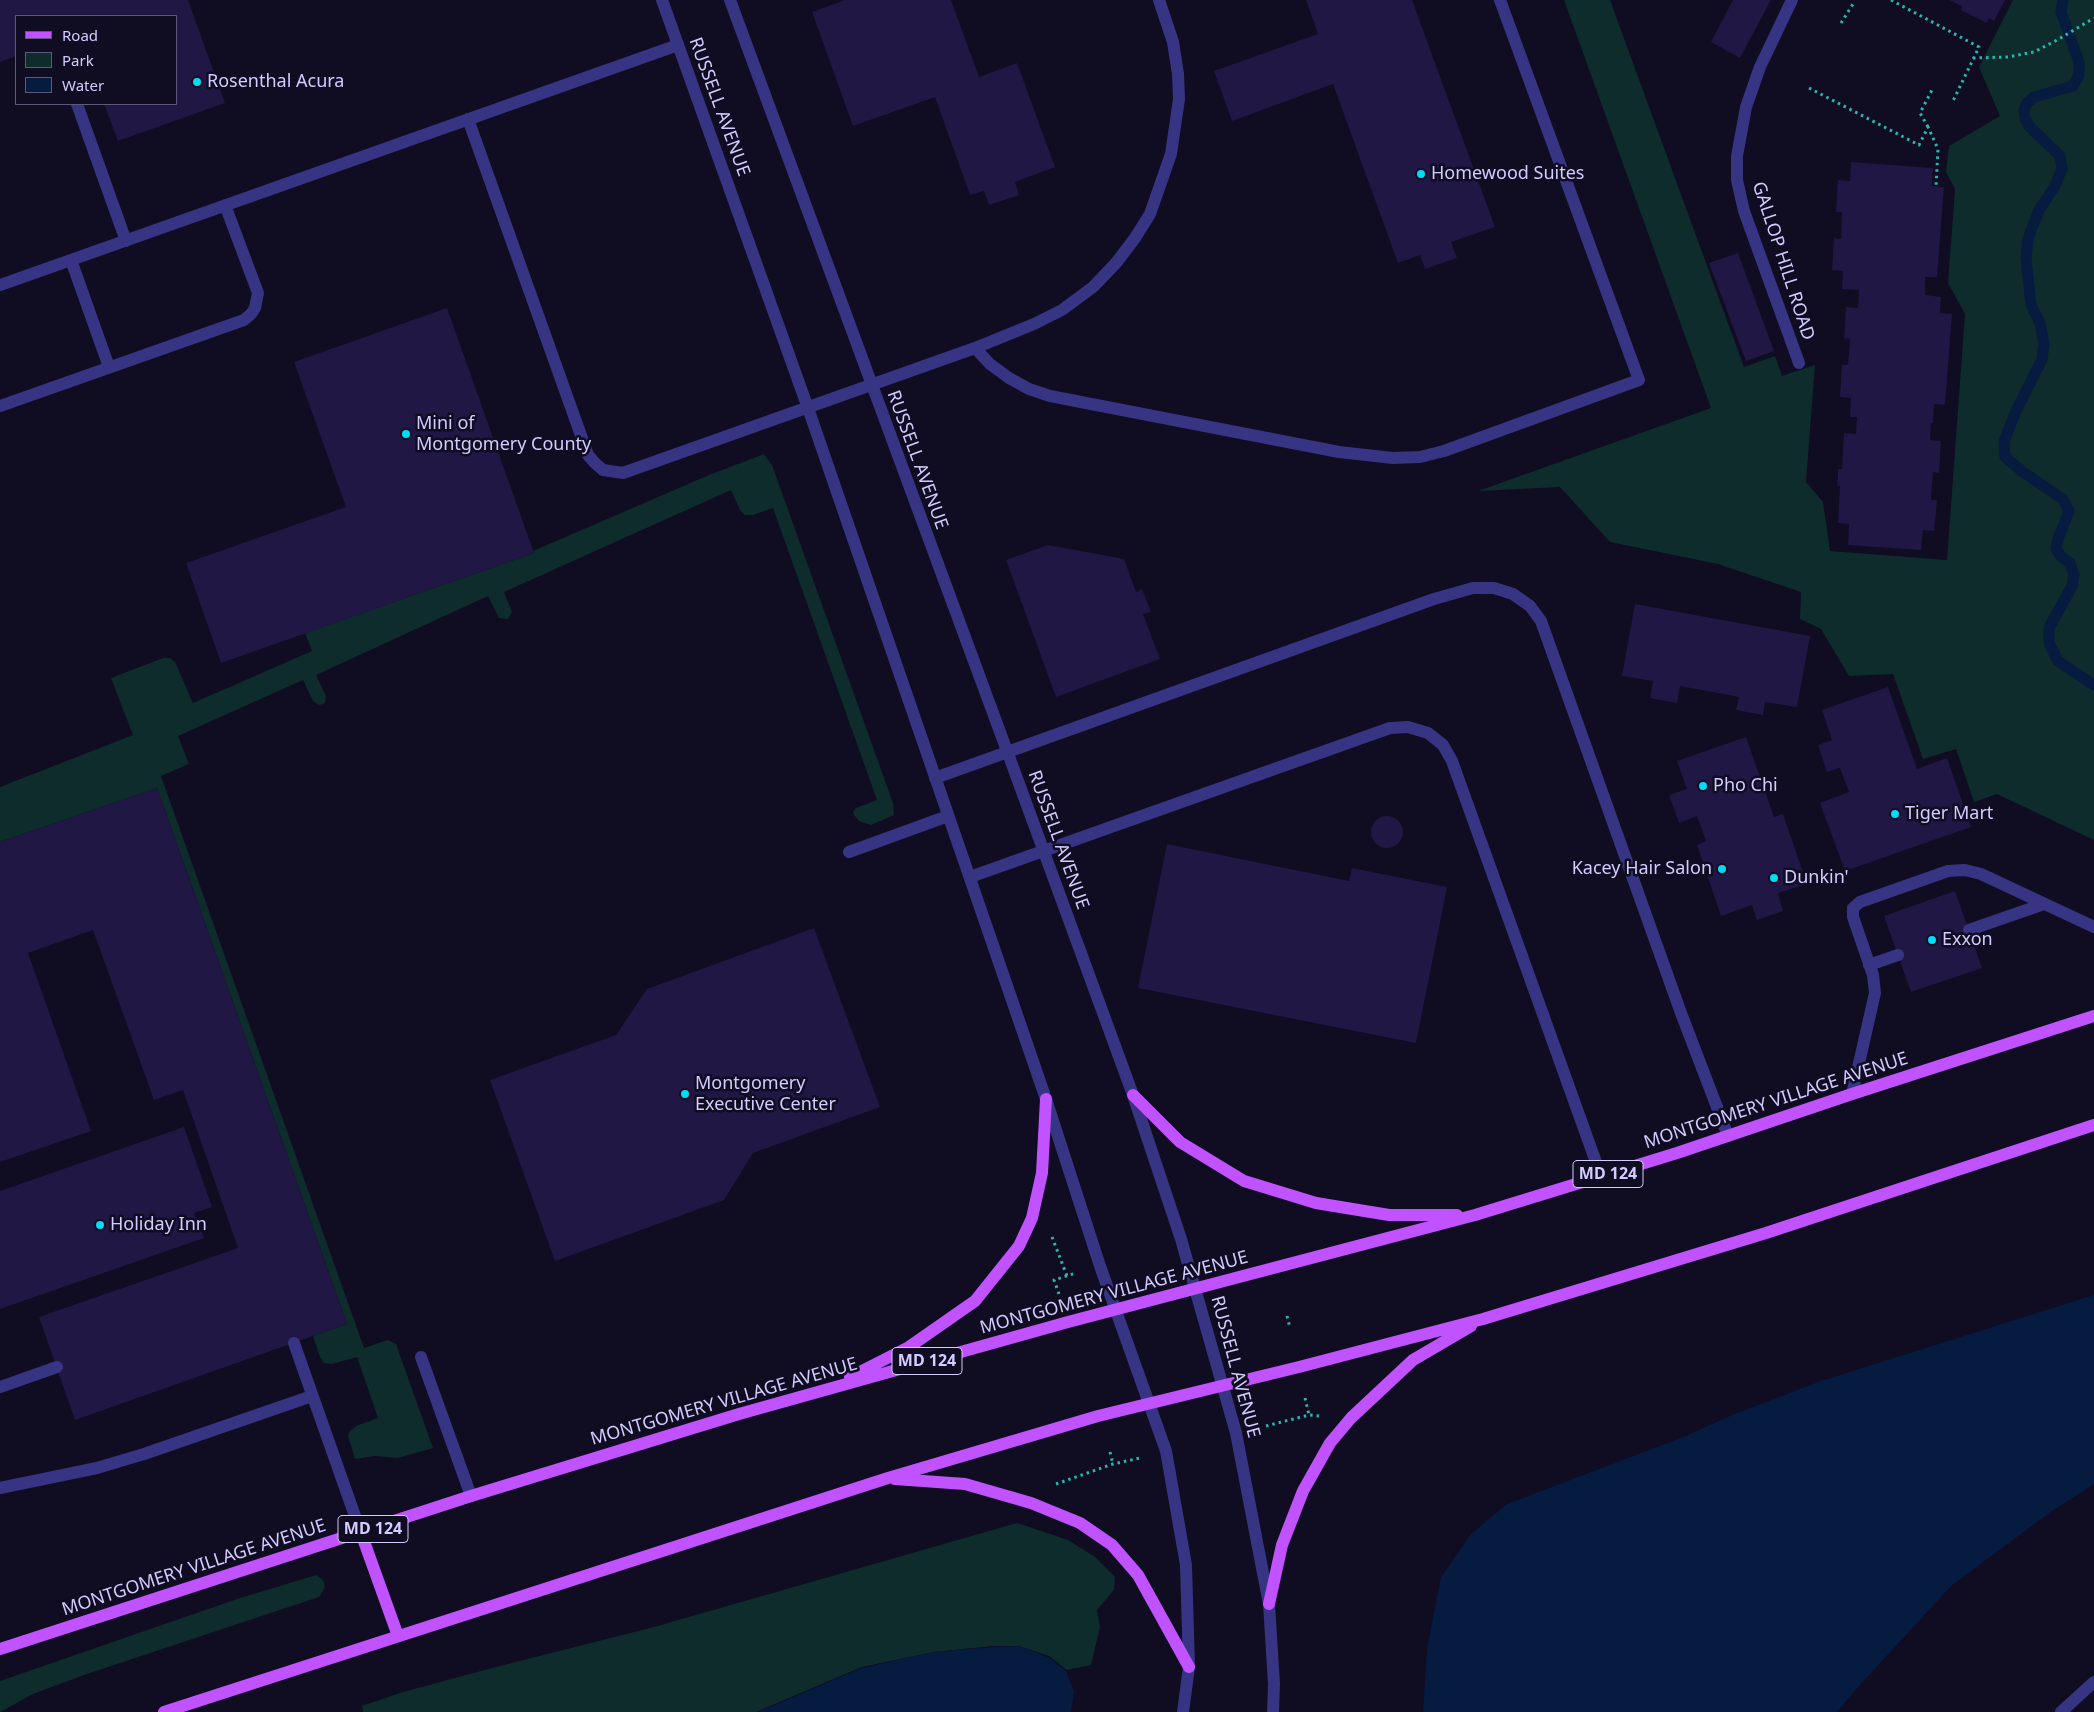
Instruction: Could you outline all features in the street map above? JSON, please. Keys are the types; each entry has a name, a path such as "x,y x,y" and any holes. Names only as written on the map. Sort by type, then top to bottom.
{"main road":[{"name":"MONTGOMERY VILLAGE AVENUE","path":"0,1649 471,1496 729,1417 1068,1322 1475,1215 1728,1136 2094,1016"},
{"path":"1133,1096 1180,1142 1244,1180 1316,1203 1362,1210 1389,1214 1475,1215"},
{"path":"825,1390 909,1347 975,1301 1019,1246 1032,1218 1042,1173 1046,1099"},
{"path":"164,1712 888,1478 1098,1416 1483,1319 1766,1233 2094,1126"},
{"path":"1269,1604 1282,1545 1303,1491 1330,1443 1351,1418 1414,1360 1483,1319"},
{"path":"888,1478 965,1484 1031,1503 1080,1523 1112,1546 1138,1575 1189,1667"},
{"path":"361,1533 398,1636"}],"street":[{"name":"RUSSELL AVENUE","path":"662,0 808,408 1046,1099 1116,1310 1166,1451 1186,1565 1189,1667 1183,1712"},
{"name":"RUSSELL AVENUE","path":"730,0 871,386 1008,752 1042,851 1133,1096 1181,1239 1236,1433 1269,1604 1274,1684 1273,1712"},
{"path":"468,119 588,455 594,463 604,470 623,473 975,348 1034,324 1055,313 1093,287 1116,264 1150,214 1171,154 1179,99 1175,49 1159,0"},
{"path":"975,348 990,364 1009,378 1029,389 1050,396 1339,452 1393,458 1420,457 1444,451 1639,380 1500,0"},
{"name":"GALLOP HILL ROAD","path":"1792,0 1760,66 1746,107 1739,142 1737,180 1744,211 1798,363"},
{"path":"0,285 678,44"},
{"path":"77,105 126,241"},
{"path":"0,406 244,320 255,308 258,293 225,205"},
{"path":"71,260 109,368"},
{"path":"935,778 1440,598 1473,588 1494,588 1513,594 1530,606 1541,621 1681,1013 1728,1136"},
{"path":"970,877 1390,728 1408,727 1428,733 1443,745 1452,761 1601,1176"},
{"path":"848,852 948,816"},
{"path":"1852,1094 1874,993 1874,981 1852,917 1853,908 1860,902 1948,871 1964,870 1981,874 2094,927"},
{"path":"1969,930 2044,904"},
{"path":"1869,965 1898,954"},
{"path":"294,1343 361,1533"},
{"path":"420,1357 471,1496"},
{"path":"0,1387 57,1367"},
{"path":"0,1488 107,1466 312,1396"},
{"path":"2061,1712 2094,1682"}],"path":[{"path":"1891,0 1979,47 1952,101"},
{"path":"1841,22 1853,4"},
{"path":"1973,58 2026,54 2060,39 2094,18"},
{"path":"1809,88 1919,145 1928,127"},
{"path":"1932,90 1920,113 1938,149 1936,186"},
{"path":"1049,1229 1067,1276"},
{"path":"1059,1294 1054,1280 1076,1273"},
{"path":"1287,1316 1290,1328"},
{"path":"1266,1426 1309,1415 1305,1398"},
{"path":"1110,1452 1114,1464"},
{"path":"1050,1486 1114,1464 1140,1458"}],"green space":[{"path":"1564,0 1610,0 1744,367 1775,356 1782,376 1815,365 1806,482 1823,502 1830,551 1947,560 1965,314 1948,283 1955,189 1946,172 1949,146 2000,116 1979,67 2013,0 2094,0 2094,840 1997,794 1974,802 1956,749 1923,759 1893,674 1849,676 1821,629 1800,619 1801,592 1718,564 1610,542 1560,487 1478,491 1711,408"},
{"path":"764,454 772,465 893,803 894,815 871,825 859,821 854,815 853,812 856,808 877,800 773,508 753,515 745,515 740,510 731,490 504,592 512,612 508,619 499,618 488,596 316,675 326,696 323,704 319,705 313,701 303,680 178,736 189,764 161,776 364,1348 388,1340 396,1344 433,1448 398,1458 375,1456 355,1459 348,1436 349,1432 356,1426 378,1418 357,1357 332,1364 324,1363 320,1357 313,1336 347,1324 157,788 0,842 0,787 133,735 111,678 163,658 170,658 175,662 193,703 312,651 305,633 534,553 533,551 709,475"},
{"path":"1017,1523 1068,1540 1095,1557 1115,1577 1114,1590 1097,1610 1100,1627 1091,1665 1067,1670 1049,1656 1019,1646 993,1646 934,1652 862,1667 756,1712 363,1712 362,1706 403,1692 654,1627"},
{"path":"316,1575 323,1580 325,1587 320,1596 316,1598 84,1675 33,1694 0,1712 0,1681 237,1599"}],"water":[{"path":"2094,1295 2094,1484 2052,1511 1951,1586 1837,1712 1423,1712 1427,1649 1441,1577 1471,1534 1507,1504 1681,1438 1730,1416 1818,1382"},
{"path":"1019,1646 1048,1657 1066,1671 1074,1691 1071,1712 758,1712 862,1668 933,1652"}],"building":[{"name":"Rosenthal Acura","path":"0,0 188,0 225,103 118,141 104,105 178,105 178,15 15,15 15,56 0,62"},
{"path":"845,0 951,0 979,77 1017,63 1055,167 1015,182 1019,195 989,205 984,191 970,195 935,97 853,126 812,12"},
{"name":"Homewood Suites","path":"1306,0 1412,0 1495,227 1451,242 1457,258 1425,269 1420,255 1398,263 1333,84 1232,121 1214,71 1318,34"},
{"path":"1733,0 1771,0 1740,58 1711,42"},
{"path":"1949,0 2005,0 1994,21 1989,18 1987,23 1961,10 1962,6"},
{"path":"1851,162 1933,168 1932,186 1944,187 1937,277 1925,277 1925,295 1941,297 1940,313 1952,314 1945,405 1934,404 1933,423 1931,423 1930,440 1941,441 1939,473 1933,472 1931,500 1937,500 1934,531 1923,530 1921,550 1848,545 1849,524 1838,523 1840,486 1837,486 1838,469 1842,469 1844,433 1856,434 1857,417 1850,417 1851,398 1840,397 1842,365 1848,365 1850,339 1844,338 1846,307 1858,308 1859,290 1842,289 1843,271 1832,270 1834,238 1841,239 1842,212 1836,212 1838,180 1850,181"},
{"path":"1738,253 1774,351 1746,361 1709,263"},
{"name":"Mini of Montgomery County","path":"447,308 534,553 221,663 186,563 346,507 294,362"},
{"path":"1048,545 1124,559 1136,592 1142,589 1151,612 1143,614 1160,659 1056,697 1006,560"},
{"path":"1635,604 1810,636 1797,707 1765,702 1763,715 1736,710 1739,697 1680,686 1677,703 1650,698 1653,681 1622,676"},
{"path":"1888,687 1917,769 1947,758 1971,827 1845,871 1820,803 1849,792 1840,768 1827,772 1818,745 1832,740 1822,710"},
{"path":"1746,737 1774,817 1783,814 1807,884 1778,893 1783,911 1757,920 1752,905 1721,916 1697,845 1706,841 1697,816 1679,823 1669,795 1687,789 1677,761"},
{"path":"157,788 347,1324 75,1420 39,1317 238,1248 183,1090 154,1100 93,930 28,953 91,1131 0,1162 0,842"},
{"path":"1387,816 1399,820 1403,832 1399,844 1387,848 1375,844 1371,832 1375,820"},
{"path":"1167,844 1349,881 1352,868 1447,887 1416,1043 1138,988"},
{"path":"1955,891 1982,968 1911,992 1884,916"},
{"name":"Montgomery Executive Center","path":"814,928 880,1107 753,1153 724,1200 555,1261 490,1080 616,1035 647,989"},
{"name":"Holiday Inn","path":"184,1127 212,1207 194,1213 204,1238 0,1309 0,1191"}],"waterway":[{"path":"2063,0 2061,12 2079,62 2079,75 2073,86 2034,97 2027,103 2024,110 2029,126 2060,156 2062,169 2055,186 2039,210 2028,239 2026,258 2031,305 2040,323 2044,344 2042,359 2015,413 2004,442 2005,457 2023,472 2063,499 2069,511 2056,548 2061,557 2070,563 2074,575 2072,586 2049,628 2049,643 2058,661 2094,685"}],"place":[{"name":"Rosenthal Acura","path":"197,82"},
{"name":"Homewood Suites","path":"1421,174"},
{"name":"Mini of Montgomery County","path":"406,434"},
{"name":"Pho Chi","path":"1703,786"},
{"name":"Tiger Mart","path":"1895,814"},
{"name":"Kacey Hair Salon","path":"1722,869"},
{"name":"Dunkin'","path":"1774,878"},
{"name":"Exxon","path":"1932,940"},
{"name":"Montgomery Executive Center","path":"685,1094"},
{"name":"Holiday Inn","path":"100,1225"}]}
